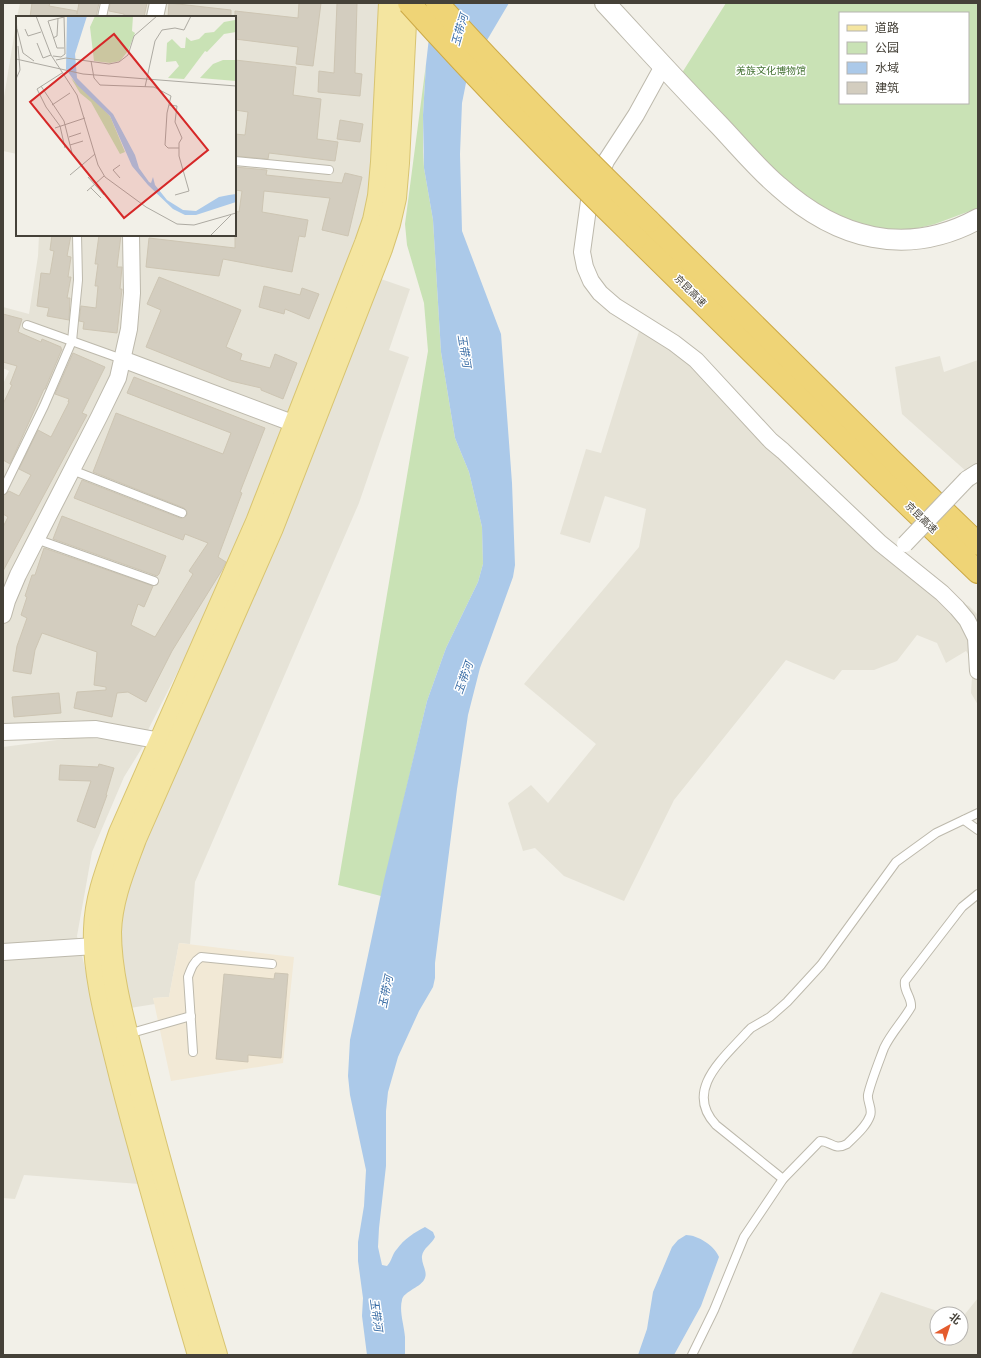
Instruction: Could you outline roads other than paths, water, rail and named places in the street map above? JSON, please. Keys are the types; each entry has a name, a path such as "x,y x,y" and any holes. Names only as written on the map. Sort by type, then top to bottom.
{"highway":[{"name":"京昆高速","path":"409,3 467,68 519,122 643,229 892,461 978,544"},
{"name":"京昆高速","path":"437,3 534,107 643,229 878,476 978,572"}],"main road":[{"path":"199,1355 140,1151 113,1045 95,957 96,911 102,884 120,833 240,563 374,220 379,196 382,162 390,3"},
{"path":"216,1355 157,1155 127,1034 111,956 110,931 112,913 117,888 149,806 272,528 381,248 395,198 406,3"}],"street":[{"path":"155,16 158,3"},
{"path":"605,3 777,186 815,214 856,234 873,238 908,240 942,235 978,219"},
{"path":"663,66 636,115 606,161 589,201 582,252 585,267 591,280 600,293 615,306 674,343 696,360 771,441 880,544 958,608 967,620 976,638 978,671"},
{"path":"3,615 11,589 118,378 129,329 132,293 131,236"},
{"path":"122,359 295,424"},
{"path":"894,555 973,475"},
{"path":"3,732 96,729 160,741"},
{"path":"3,952 95,946"}],"lane":[{"path":"102,16 105,3"},
{"path":"236,161 329,170"},
{"path":"3,490 44,406 72,341 78,280 77,236"},
{"path":"27,325 122,359"},
{"path":"72,470 182,513"},
{"path":"36,539 154,582"},
{"path":"783,1179 708,1117 704,1101 707,1079 751,1028 770,1017 788,1002 821,965 896,862 936,833 978,813"},
{"path":"964,820 978,830"},
{"path":"692,1355 714,1310 744,1236 783,1179 820,1141 825,1141 833,1146 842,1146 847,1144 867,1123 871,1115 868,1101 869,1092 884,1048 912,1007 912,1002 904,986 905,981 962,907 978,894"},
{"path":"193,1052 188,977 196,960 201,957 272,964"},
{"path":"127,1034 191,1016"}],"water":[{"name":"玉带河","path":"433,3 509,3 480,52 466,83 462,103 460,154 462,231 501,334 512,483 515,565 513,577 480,668 468,715 457,789 433,987 419,1011 398,1057 388,1092 386,1111 386,1166 378,1247 382,1265 387,1266 400,1245 421,1229 425,1227 433,1232 435,1237 426,1248 422,1256 426,1274 424,1280 405,1295 402,1300 401,1309 405,1337 405,1355 367,1355 362,1316 363,1298 358,1261 358,1242 364,1206 366,1170 350,1095 348,1076 350,1040 384,880 427,701 446,648 478,582 483,564 482,527 469,472 455,438 441,352 433,220 424,168 423,115 426,64"},
{"path":"686,1235 691,1235 706,1242 714,1249 719,1257 701,1306 674,1355 638,1355 647,1329 653,1292 672,1247 678,1240"}],"park label":[{"name":"羌族文化博物馆","path":"771,71"}]}
